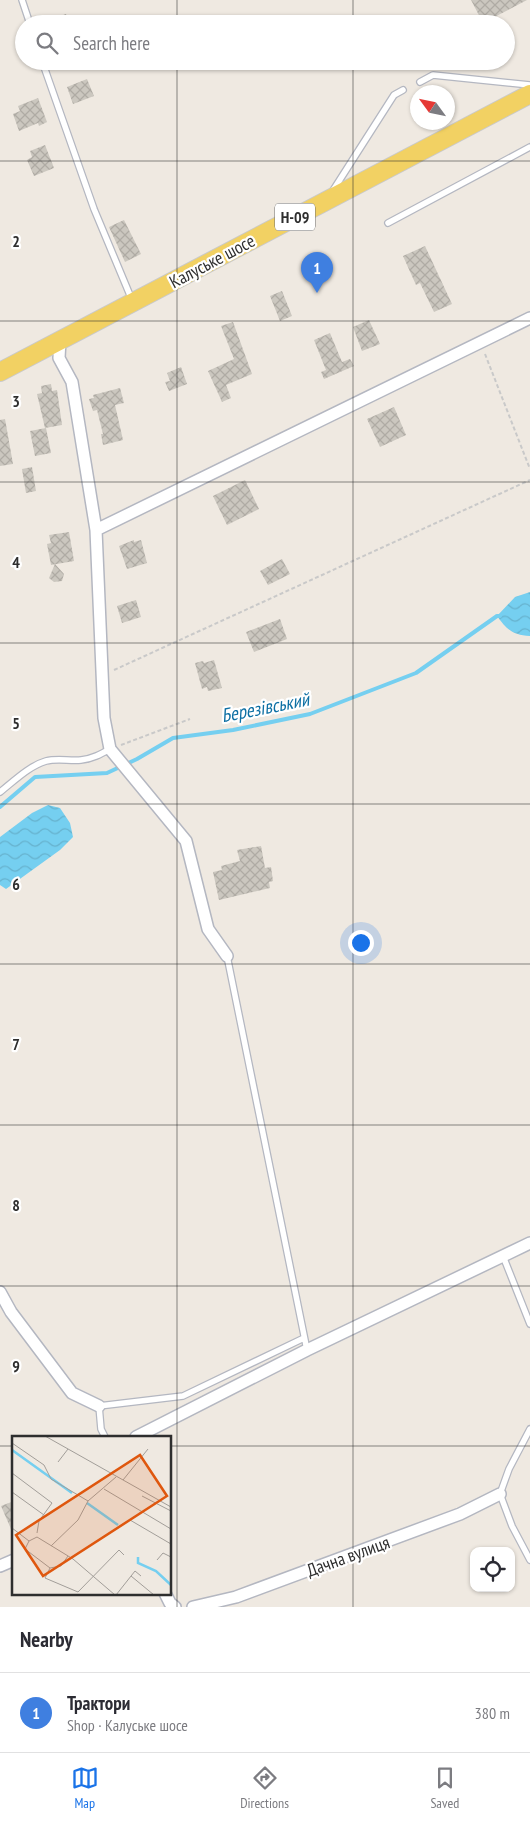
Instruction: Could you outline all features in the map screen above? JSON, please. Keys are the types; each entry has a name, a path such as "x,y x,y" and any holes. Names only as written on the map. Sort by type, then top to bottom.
{"main road":[{"name":"Калуське шосе","path":"0,372 530,94"}],"street":[{"path":"96,530 530,318"},
{"path":"60,340 59,358 72,382 96,530 104,718 110,749 186,841 208,929 227,956"},
{"path":"138,1436 307,1350 530,1243"},
{"path":"0,1292 10,1312 72,1392 99,1406"},
{"name":"Дачна вулиця","path":"193,1607 236,1598 460,1514 500,1494"},
{"path":"0,1566 12,1561"}],"lane":[{"path":"22,0 27,15"},
{"path":"45,70 94,209 133,302"},
{"path":"420,82 433,75 530,85"},
{"path":"326,201 394,95 403,90"},
{"path":"388,223 530,147"},
{"path":"0,792 30,769 46,761 61,759 81,760 94,757 110,749"},
{"path":"227,956 307,1350"},
{"path":"503,1256 530,1324"},
{"path":"104,1436 101,1429 99,1406 183,1396 304,1338"},
{"path":"530,1429 509,1469 500,1494 512,1526 530,1560"}],"path":[{"path":"480,342 530,469"},
{"path":"102,675 530,480"},
{"path":"110,749 190,719"}],"water":[{"path":"530,592 530,636 511,631 497,616 515,597"},
{"path":"48,805 60,808 70,823 73,837 60,850 6,889 0,885 0,837 32,813"}],"building":[{"path":"471,0 527,0 498,15 479,15"},
{"path":"87,79 94,96 73,104 67,87"},
{"path":"38,98 47,122 39,126 38,123 19,131 13,114 20,111 18,106"},
{"path":"45,145 54,168 34,176 27,160 32,157 30,151"},
{"path":"124,220 141,254 125,262 109,227"},
{"path":"425,246 452,304 434,312 420,283 416,285 403,256"},
{"path":"282,291 292,316 280,321 270,296"},
{"path":"369,320 380,344 362,351 353,327"},
{"path":"233,322 252,374 226,385 231,398 222,402 208,371 234,359 221,326"},
{"path":"330,333 342,362 350,359 354,366 324,379 321,372 326,370 314,340"},
{"path":"181,367 187,384 169,391 165,382 170,381 167,373"},
{"path":"51,384 52,391 57,390 62,425 45,428 37,394 42,393 41,386"},
{"path":"120,388 124,403 115,405 123,440 103,445 101,434 103,434 97,410 93,411 89,399 94,398 93,395"},
{"path":"394,407 406,435 380,447 367,419"},
{"path":"5,419 13,464 0,466 0,420"},
{"path":"46,428 51,453 35,456 30,431"},
{"path":"32,467 36,491 26,493 22,469"},
{"path":"245,480 259,509 227,525 213,496"},
{"path":"69,532 74,561 51,565 47,544 51,543 49,535"},
{"path":"134,540 134,542 141,540 147,563 127,569 119,546"},
{"path":"282,559 290,574 268,585 260,571"},
{"path":"55,564 64,574 62,581 54,582 49,578"},
{"path":"136,600 141,617 122,623 117,606"},
{"path":"280,619 287,639 254,652 246,632"},
{"path":"214,660 222,688 208,691 207,687 202,689 195,663"},
{"path":"261,846 265,868 271,867 273,881 269,882 270,888 219,900 213,872 222,870 221,866 240,861 237,850"},
{"path":"12,1502 12,1531 1,1506"}],"waterway":[{"name":"Березівський","path":"0,807 35,777 107,773 137,759 173,738 233,730 310,714 416,673 497,616 500,616"}],"place":[{"name":"Трактори","path":"317,293"}]}
